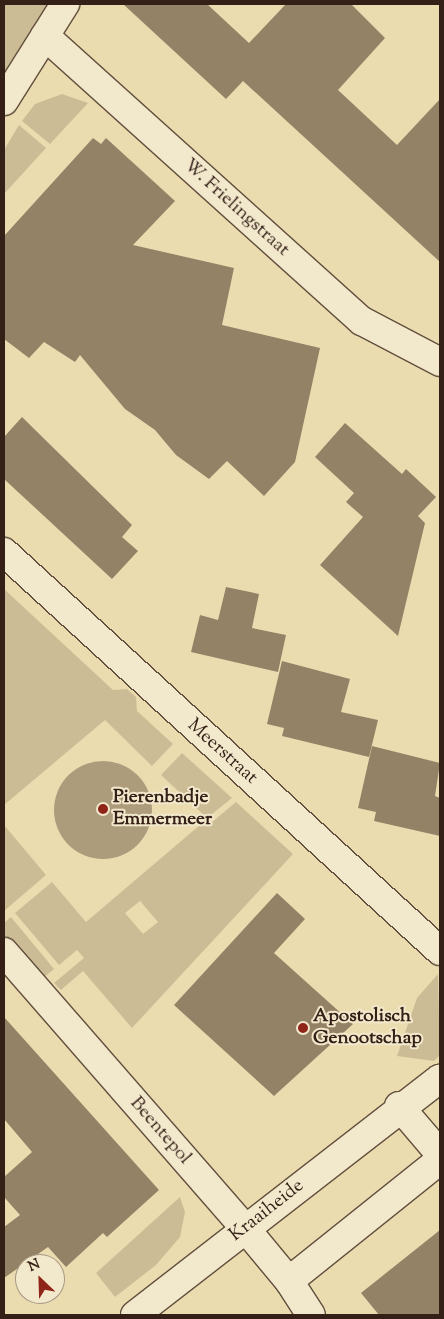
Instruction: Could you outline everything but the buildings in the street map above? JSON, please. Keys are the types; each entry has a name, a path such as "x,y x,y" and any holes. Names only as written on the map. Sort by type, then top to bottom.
{"street":[{"path":"4,101 65,4"},
{"name":"W. Frielingstraat","path":"44,36 362,321 440,362"},
{"name":"Meerstraat","path":"4,552 440,952"},
{"name":"Beentepol","path":"4,952 246,1228 289,1281 311,1315"},
{"name":"Kraaiheide","path":"135,1315 399,1106 440,1078"},
{"path":"399,1106 440,1154"},
{"path":"289,1281 440,1160"}],"shaded area":[{"path":"5,4 49,4 4,75 4,6"},
{"path":"62,94 88,103 50,144 22,121 35,104"},
{"path":"19,125 46,148 4,194 4,150"},
{"path":"4,589 113,690 127,689 136,697 137,711 173,744 152,766 105,720 4,805"},
{"path":"182,753 232,798 207,818 161,775"},
{"name":"Pierenbadje Emmermeer","path":"103,761 122,765 138,775 148,791 152,810 148,829 138,845 122,855 103,859 84,855 68,845 58,829 54,810 58,791 68,775 84,765"},
{"path":"236,802 293,854 132,1028 83,971 61,990 54,983 84,958 77,950 59,965 15,913 52,882 86,922 207,819 211,823","holes":["140,901 158,922 143,934 125,913"]},
{"path":"4,825 46,875 4,911"},
{"path":"11,917 54,969 42,979 4,937 4,923"},
{"path":"438,974 440,1055 434,1061 397,1056 417,998"},
{"path":"180,1197 185,1212 180,1237 156,1265 115,1297 96,1273"}],"place":[{"name":"Pierenbadje Emmermeer","path":"103,809"},
{"name":"Apostolisch Genootschap","path":"303,1028"}]}
